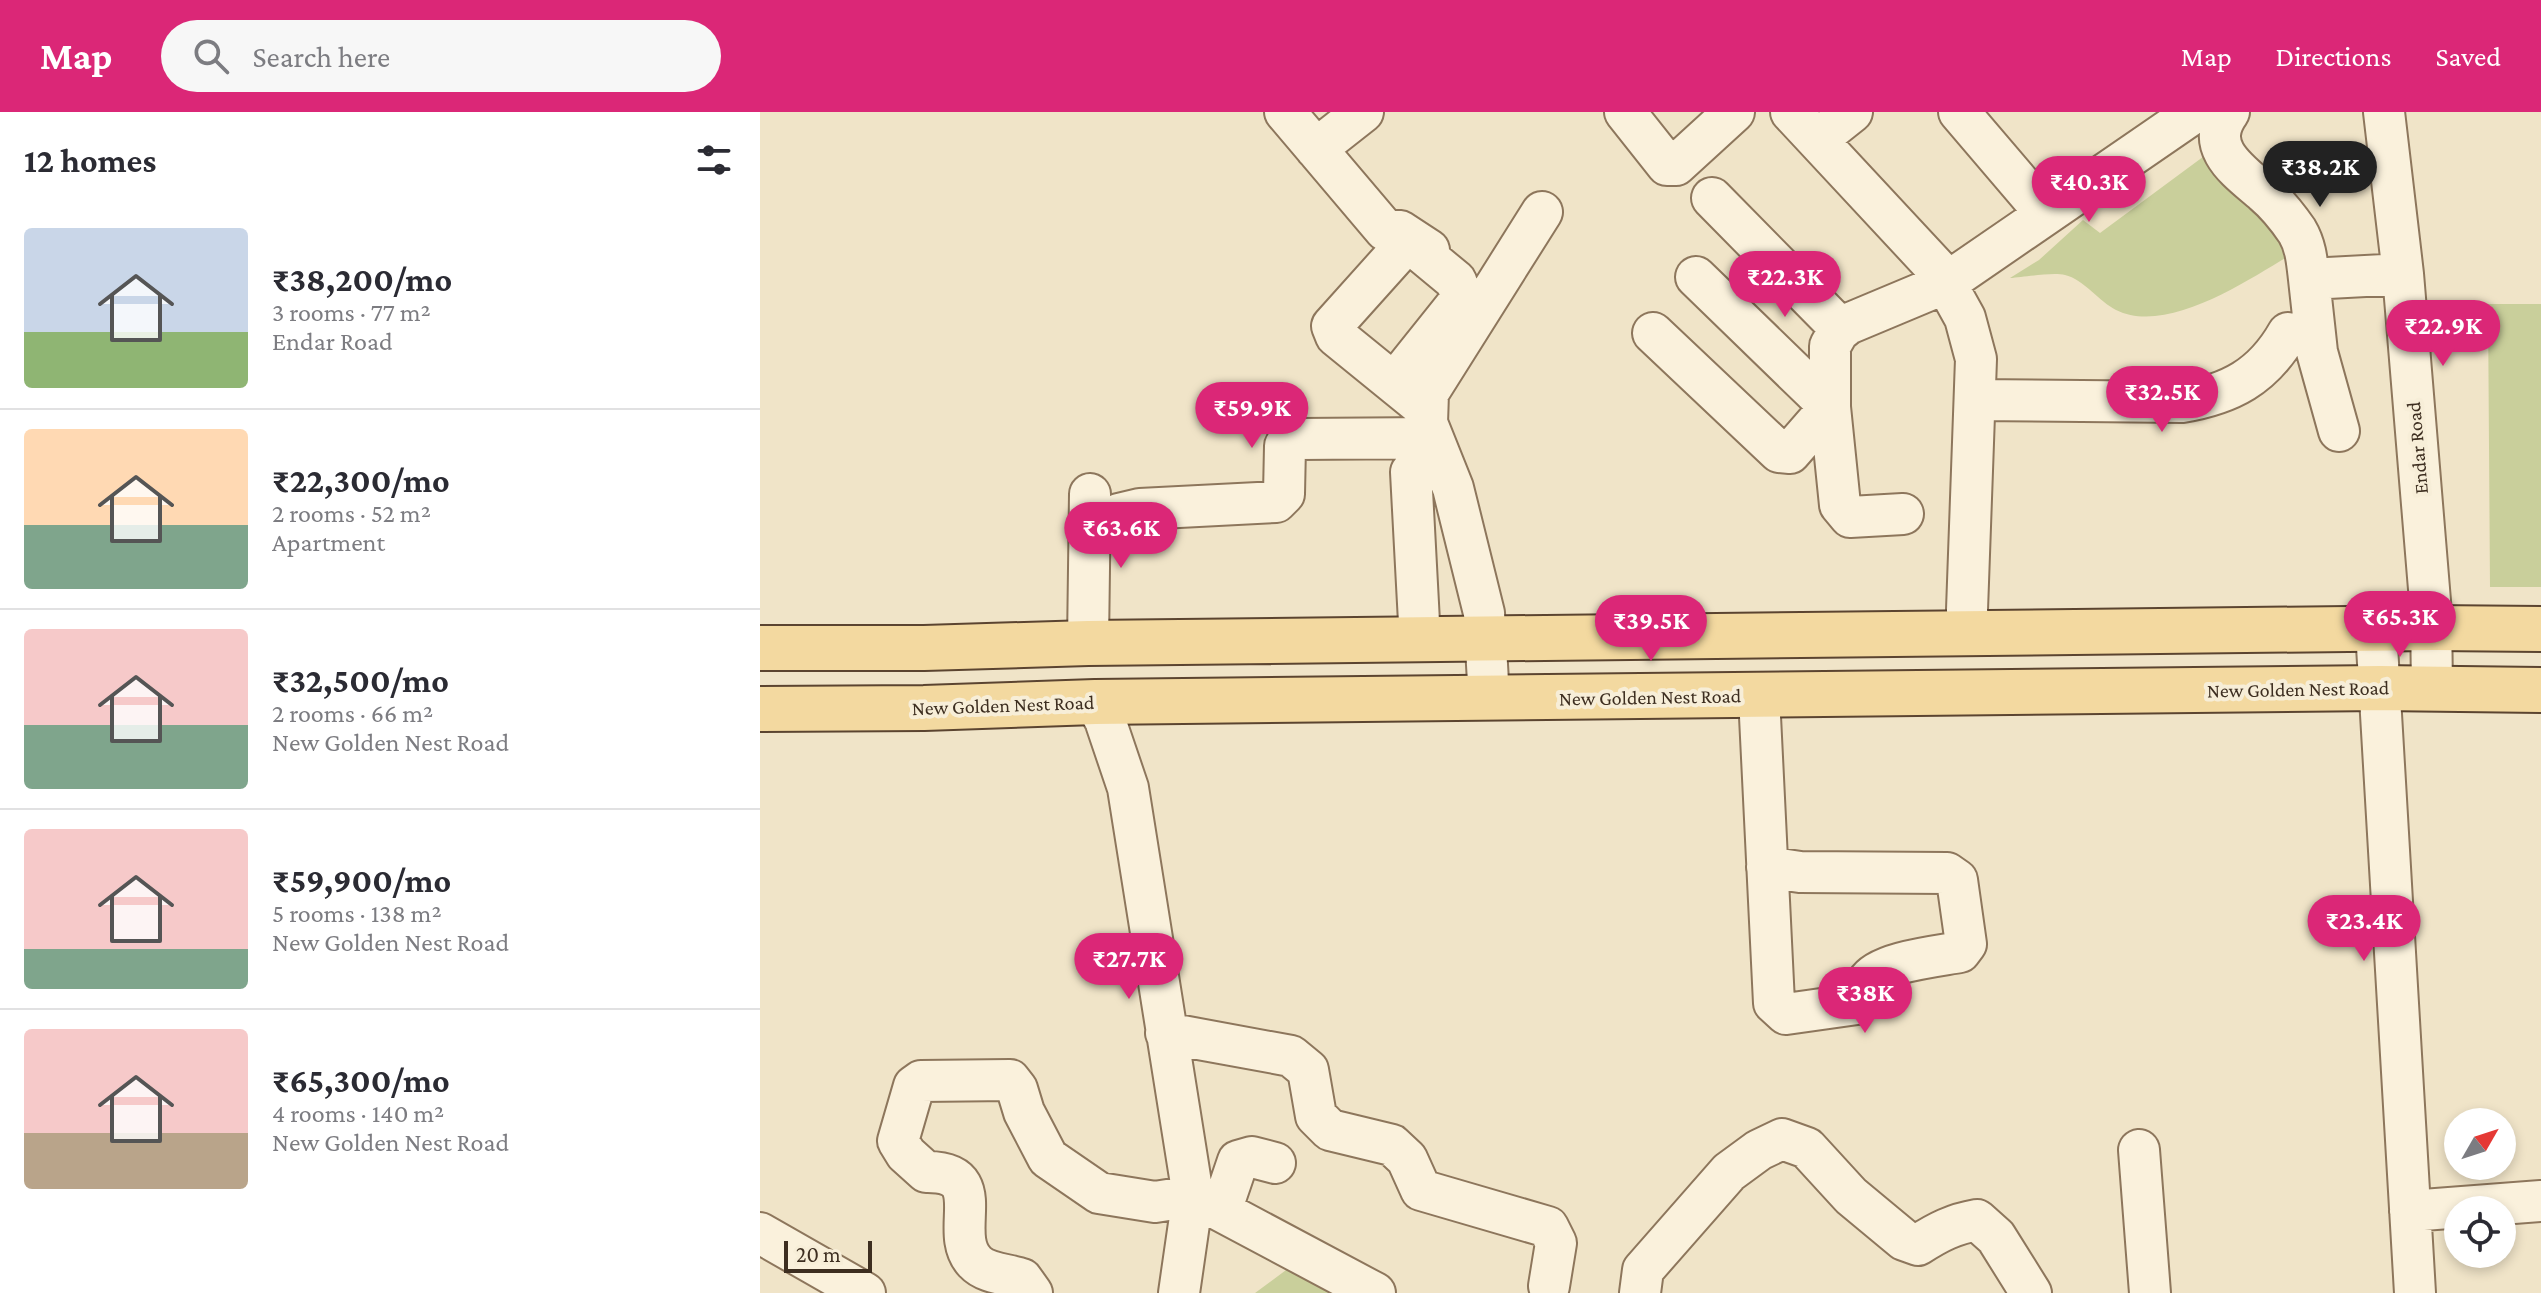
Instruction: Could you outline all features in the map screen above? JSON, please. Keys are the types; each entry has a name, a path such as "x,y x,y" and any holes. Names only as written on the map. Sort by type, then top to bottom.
{"main road":[{"path":"760,648 2541,629"},
{"name":"New Golden Nest Road","path":"760,709 924,708 1095,702 2380,688 2541,690"}],"street":[{"path":"1285,112 1385,230 1413,219 1411,236 1487,299"},
{"path":"1316,149 1363,112"},
{"path":"1625,112 1667,165 1676,165 1734,112"},
{"path":"1852,112 1805,125 1939,271 1965,318 1976,359 1967,610 1969,634"},
{"path":"1959,112 2046,214"},
{"path":"1903,514 1850,517 1840,505 1830,407 1830,346 1841,329 1946,283 2195,112"},
{"path":"2229,112 2222,123 2223,152 2235,169 2275,203 2298,232 2307,252 2317,352 2339,431"},
{"name":"Endar Road","path":"2384,112 2403,274 2432,628 2432,689"},
{"path":"1712,198 1841,329"},
{"path":"1489,699 1484,613 1456,502 1430,424 1428,393 1542,212"},
{"path":"2309,279 2403,274"},
{"path":"1696,277 1830,407"},
{"path":"1653,333 1779,452 1790,453 1830,407"},
{"path":"1975,400 2182,402 2212,397 2233,389 2257,372 2280,348 2288,333"},
{"path":"1394,383 1430,424"},
{"path":"1088,643 1089,511 1119,514 1140,509 1276,502 1284,494 1285,446 1299,439 1430,424"},
{"path":"1411,472 1420,641"},
{"path":"2376,629 2415,1293"},
{"path":"1759,696 1767,867 1774,1003 1786,1014 1857,1004 1865,994 1869,979 1883,968 1960,952 1966,944 1957,880 1947,873 1800,872 1767,867"},
{"path":"1095,702 1105,720 1128,788 1166,1033 1207,1203"},
{"path":"1166,1033 1291,1056 1308,1070 1316,1116 1330,1130 1392,1145 1407,1159 1421,1190 1548,1227 1556,1243 1549,1286"},
{"path":"1032,1293 1022,1279 986,1270 975,1262 965,1243 963,1187 953,1175 926,1172 906,1154 898,1141 914,1086 921,1081 1010,1080 1048,1158 1099,1193 1155,1202 1207,1203 1375,1293"},
{"path":"1640,1293 1643,1270 1729,1172 1759,1150 1782,1139 1807,1148 1851,1196 1904,1240 1918,1245 1958,1223 1977,1220 1996,1237 2031,1293"},
{"path":"2139,1150 2150,1293"},
{"path":"1179,1293 1207,1203 1238,1161 1252,1157 1275,1163"},
{"path":"2410,1211 2541,1201"},
{"path":"760,1233 865,1293"}],"green space":[{"path":"2234,134 2299,253 2204,302 2158,316 2136,316 2116,310 2078,281 2065,275 2010,278 2039,260 2083,220 2100,233"},
{"path":"2488,304 2541,304 2541,587 2490,587"},
{"path":"1305,1256 1335,1293 1255,1293"}]}
